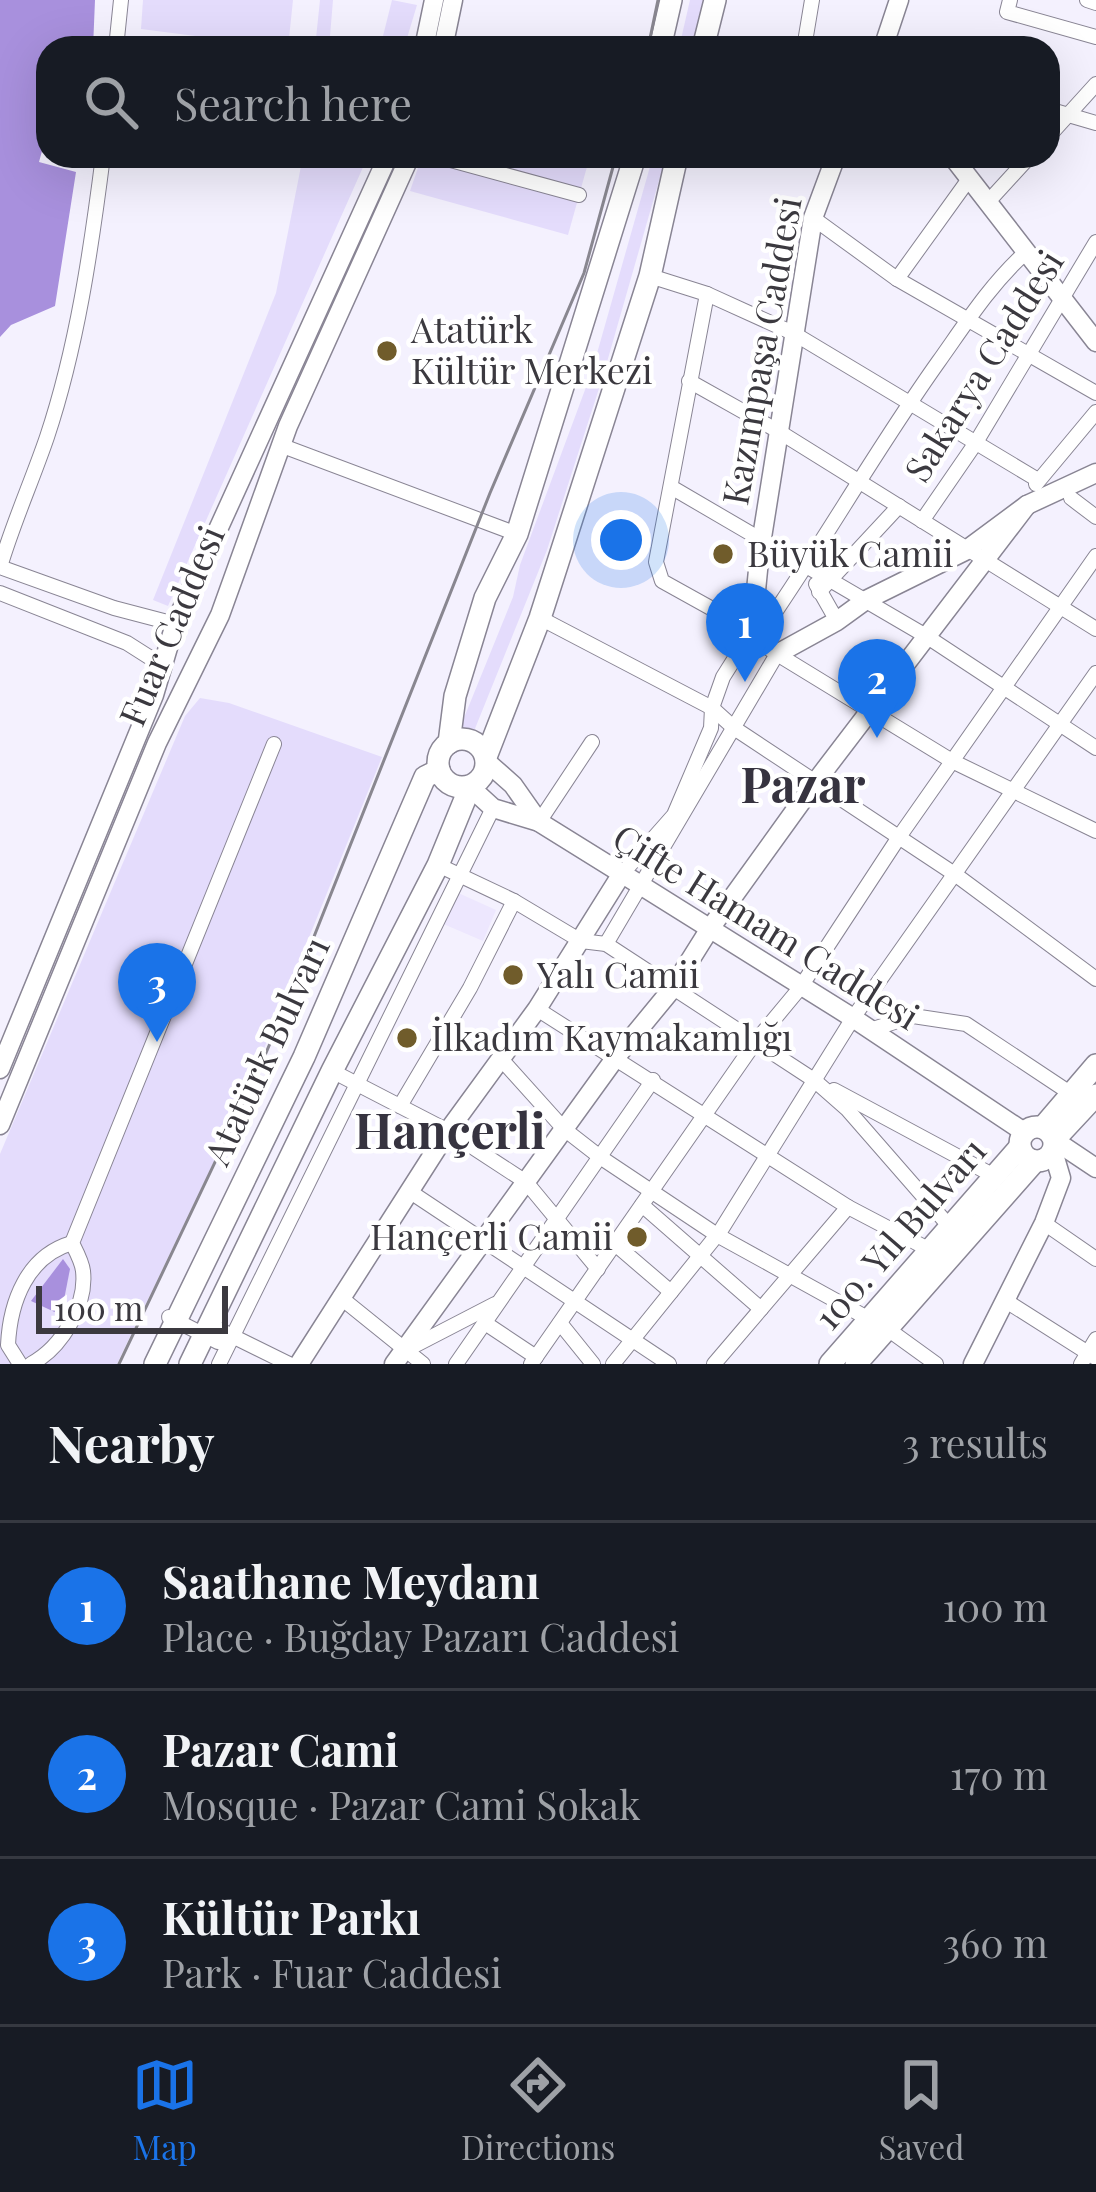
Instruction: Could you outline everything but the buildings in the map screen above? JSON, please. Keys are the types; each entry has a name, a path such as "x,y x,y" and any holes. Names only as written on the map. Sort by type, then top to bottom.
{"main road":[{"path":"426,36 434,0"},
{"path":"446,36 453,0"},
{"path":"663,36 671,0"},
{"path":"706,36 715,0"},
{"path":"887,36 898,0"},
{"name":"Fuar Caddesi","path":"0,1069 154,695 175,624 383,168"},
{"name":"Fuar Caddesi","path":"0,1125 157,743 220,615 280,445 405,168"},
{"path":"632,168 517,533 485,598 455,695 449,743 439,755 439,770 454,786 470,787 482,777 539,618 650,276 674,168"},
{"name":"Kazımpaşa Caddesi","path":"754,636 762,538 793,333 813,218 832,168"},
{"path":"961,168 1096,342"},
{"path":"399,1358 926,635 974,555 1028,505 1096,473"},
{"path":"777,654 866,599 974,555"},
{"path":"186,602 196,596 206,598 220,615"},
{"path":"160,664 176,675 192,674"},
{"path":"449,743 467,739 482,749 486,760 513,785 539,822"},
{"name":"Atatürk Bulvarı","path":"155,1364 171,1318 304,1057 425,777 439,770"},
{"path":"497,809 513,785"},
{"name":"Çifte Hamam Caddesi","path":"470,787 497,809 539,822 853,1018 1038,1143 1096,1168"},
{"name":"Atatürk Bulvarı","path":"190,1364 215,1334 332,1071 448,870 470,787"},
{"path":"299,1364 448,1131 538,1009 621,875"},
{"name":"100. Yıl Bulvarı","path":"830,1364 879,1325 1038,1143 1070,1093 1096,1065"},
{"name":"100. Yıl Bulvarı","path":"856,1364 950,1227 996,1177 1096,1095"},
{"path":"973,1364 1044,1223 1061,1178 1038,1143"}],"street":[{"path":"117,36 121,0"},
{"path":"806,36 812,0"},
{"path":"1010,0 1007,12 1096,37"},
{"path":"1087,0 1096,3"},
{"path":"1060,124 1096,84"},
{"path":"1060,113 1096,123"},
{"path":"101,168 88,268 47,434 0,567 175,624"},
{"path":"480,168 579,195"},
{"path":"987,203 1019,168"},
{"path":"896,279 968,178"},
{"path":"813,218 896,279 1096,394"},
{"name":"Sakarya Caddesi","path":"922,521 1031,355 1096,242"},
{"path":"621,875 674,815 711,728 712,708 723,677 808,566 908,404 997,279 1024,253"},
{"path":"650,276 706,294 793,333 1038,480"},
{"path":"706,294 656,562 662,581 952,761 1096,831"},
{"path":"689,381 778,431 1096,629"},
{"path":"1028,505 1038,480 1096,412"},
{"path":"280,445 517,533"},
{"path":"671,487 926,635 1096,748"},
{"path":"1071,498 1096,518"},
{"path":"820,592 898,506"},
{"path":"485,1323 534,1360 756,1041 800,988 899,837 1096,556"},
{"path":"808,566 837,621"},
{"path":"27,602 37,581"},
{"path":"0,593 127,643 160,664"},
{"path":"539,618 712,708 734,728 956,875 1096,979"},
{"path":"606,944 777,654"},
{"path":"613,1364 717,1235 853,1018 1096,673"},
{"path":"539,822 592,742"},
{"path":"31,1364 48,1353 70,1325 80,1298 83,1268 72,1243 274,744"},
{"path":"219,1364 215,1334 355,1084 448,870 497,809"},
{"path":"448,870 514,901 581,941 606,944 814,1080 996,1177"},
{"path":"400,1106 470,988 514,901"},
{"path":"538,1009 848,1207 930,1250"},
{"path":"870,1030 913,1016 966,1024 1070,1093"},
{"path":"10,1039 34,1049"},
{"path":"502,1059 564,1129 600,1156 717,1235 879,1325 936,1364"},
{"path":"332,1071 448,1131 526,1182 598,1269"},
{"path":"456,1364 653,1080"},
{"path":"814,1080 847,1108 950,1227"},
{"path":"409,1191 669,1364"},
{"path":"642,1205 761,1309"},
{"path":"714,1364 848,1207"},
{"path":"1044,1223 1096,1259"},
{"path":"20,1364 8,1345 14,1301 38,1261 72,1243"},
{"path":"615,1244 671,1292"},
{"path":"340,1298 399,1358 423,1364"},
{"path":"1006,1301 1090,1353"},
{"path":"399,1358 499,1302"},
{"path":"171,1318 289,1364"},
{"path":"560,1323 593,1364"}],"shaded area":[{"path":"0,0 95,0 94,36 36,36 36,168 76,172 55,306 11,325 0,337"},
{"path":"143,0 293,0 289,36 195,36 141,29"},
{"path":"320,0 333,0 330,36 316,36"},
{"path":"392,0 417,5 408,36 383,36"},
{"path":"690,0 703,0 695,36 682,36"},
{"path":"301,168 363,168 168,606 153,600 276,293"},
{"path":"418,168 587,168 568,235 410,191"},
{"path":"650,168 663,168 547,550 468,746 455,740 513,597 520,565 592,371"},
{"path":"200,698 229,703 382,757 242,1103 117,1364 0,1364 0,1154 185,716"},
{"path":"454,891 496,910 483,941 441,923"},
{"path":"63,1259 70,1269 61,1315 31,1301"}],"tram line":[{"path":"650,36 658,0"},
{"path":"119,1364 294,987 490,493 584,273 613,168"}],"place":[{"name":"Atatürk Kültür Merkezi","path":"387,351"},
{"name":"Büyük Camii","path":"723,554"},
{"name":"Saathane Meydanı","path":"745,682"},
{"name":"Pazar Cami","path":"877,738"},
{"name":"Yalı Camii","path":"513,975"},
{"name":"İlkadım Kaymakamlığı","path":"407,1038"},
{"name":"Kültür Parkı","path":"157,1042"},
{"name":"Hançerli Camii","path":"637,1237"}],"district":[{"name":"Pazar","path":"803,786"},
{"name":"Hançerli","path":"450,1132"}]}
